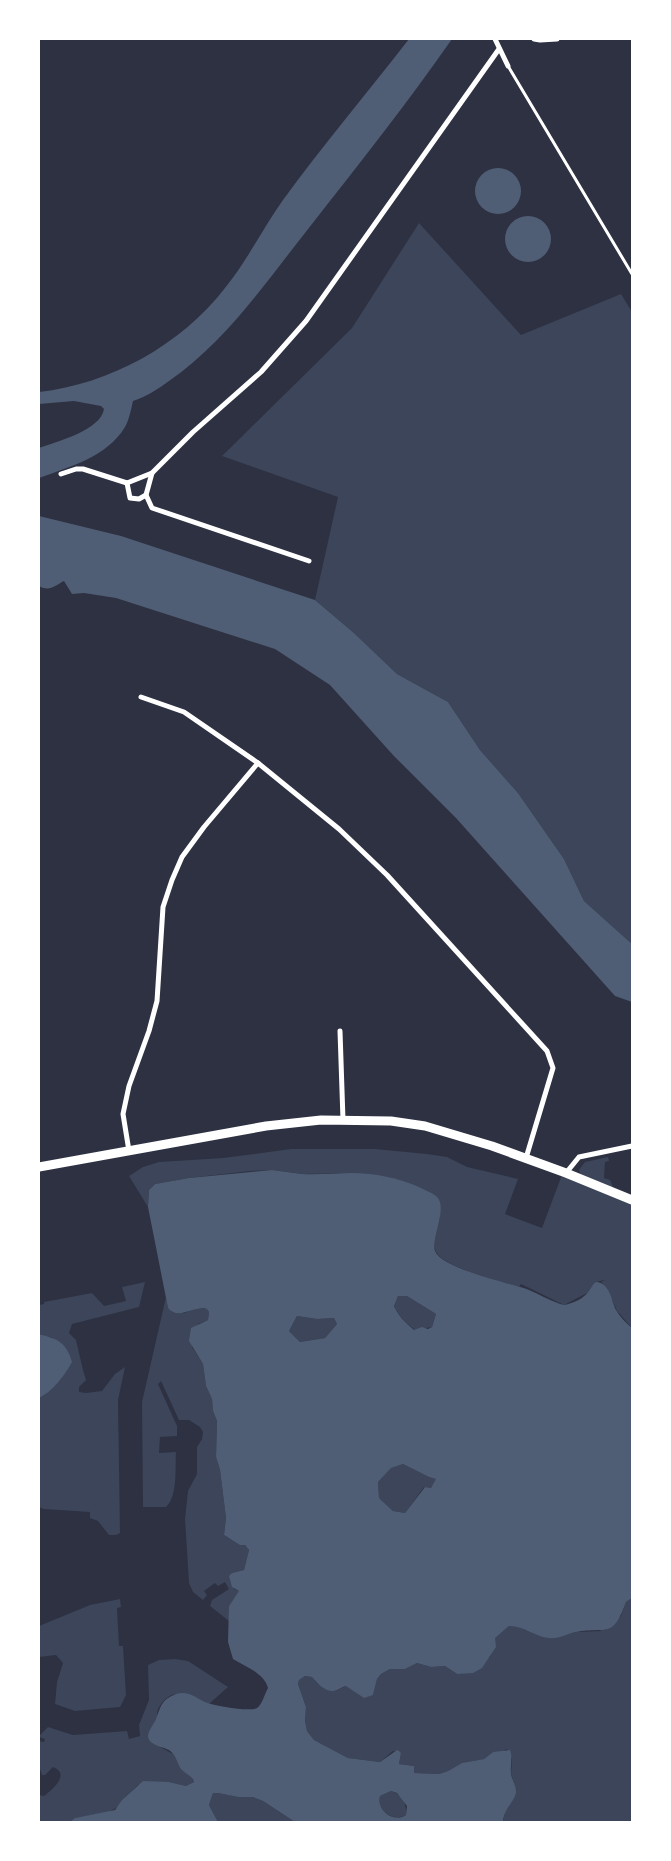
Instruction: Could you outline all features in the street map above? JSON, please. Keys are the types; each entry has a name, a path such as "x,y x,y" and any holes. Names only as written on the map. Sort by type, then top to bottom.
{"main road":[{"path":"39,1167 266,1126 321,1120 391,1120 425,1126 492,1146 632,1200"}],"street":[{"path":"495,39 508,66"},
{"path":"534,39 557,39"},
{"path":"61,474 76,469 90,470 127,483 152,473 193,432 261,372 306,321 499,49"},
{"path":"152,473 146,496 152,508 309,561"},
{"path":"127,483 130,498 139,499 146,496"},
{"path":"141,697 184,712 258,763 339,829 387,876 546,1052 553,1068 526,1158"},
{"path":"129,1151 123,1114 128,1086 149,1031 157,1001 163,907 182,857 204,827 258,763"},
{"path":"340,1031 343,1120"},
{"path":"566,1173 579,1157 632,1146"}],"lane":[{"path":"508,66 632,274"}],"shaded area":[{"path":"409,39 452,39 384,132 246,308 229,328 190,365 156,390 133,401 125,427 108,446 86,460 39,478 39,448 66,439 87,429 101,416 104,409 101,406 74,401 39,404 39,392 66,388 117,371 166,344 207,309 233,278 298,180"},
{"path":"498,168 511,172 517,178 521,191 517,204 511,210 498,214 485,210 479,204 475,191 479,178 485,172"},
{"path":"528,216 541,220 547,226 551,239 547,252 541,258 528,262 515,258 509,252 505,239 509,226 515,220"},
{"path":"419,223 521,335 621,294 632,312 632,944 584,901 564,859 518,793 480,750 448,702 397,674 354,633 315,600 338,497 222,456 352,328"},
{"path":"39,516 121,536 315,600 354,633 397,674 448,702 480,750 518,793 564,859 584,901 632,944 632,1002 615,996 456,818 393,755 330,685 275,649 116,598 84,593 72,594 64,581 49,588 39,586"},
{"path":"291,1149 375,1149 427,1154 447,1157 467,1167 518,1179 505,1214 542,1228 563,1172 632,1200 632,1328 617,1311 607,1288 601,1282 605,1280 596,1282 589,1292 564,1305 521,1284 519,1287 500,1282 461,1268 441,1258 435,1248 440,1217 353,1173 303,1174 272,1170 189,1178 155,1184 149,1190 148,1207 129,1176 143,1167 159,1162 223,1158"},
{"path":"608,1157 609,1161 605,1162 604,1178 610,1180 614,1190 581,1175 579,1170 585,1162"},
{"path":"272,1170 298,1174 369,1174 403,1181 432,1193 440,1201 440,1215 434,1245 435,1251 440,1258 478,1275 529,1290 564,1305 575,1302 587,1294 596,1282 601,1283 607,1288 618,1313 632,1328 632,1598 626,1602 617,1622 608,1629 576,1632 553,1638 539,1636 515,1626 509,1626 495,1638 496,1647 482,1668 473,1673 457,1674 445,1666 431,1667 417,1663 405,1669 390,1669 381,1674 377,1679 373,1695 364,1698 346,1686 336,1691 331,1691 322,1687 312,1677 305,1676 299,1680 298,1684 306,1707 305,1721 307,1731 314,1740 348,1758 380,1762 397,1750 401,1753 399,1764 414,1766 414,1773 439,1774 462,1763 484,1759 493,1752 510,1750 511,1774 516,1793 505,1813 503,1822 295,1822 263,1801 253,1797 213,1793 209,1805 218,1822 70,1822 75,1818 115,1810 122,1800 143,1781 169,1782 186,1786 194,1782 181,1769 169,1750 150,1742 148,1736 162,1704 167,1699 176,1694 185,1693 212,1704 253,1709 257,1708 260,1704 268,1688 259,1674 233,1659 228,1642 229,1606 239,1591 232,1587 229,1576 232,1573 244,1570 249,1550 245,1545 240,1545 224,1535 226,1518 220,1470 216,1457 217,1421 213,1411 212,1399 206,1386 203,1364 189,1341 191,1328 208,1320 209,1312 207,1309 202,1308 177,1313 172,1312 168,1308 148,1207 149,1190 155,1184 189,1178","holes":["398,1296 407,1296 436,1314 432,1327 428,1329 422,1327 414,1330 405,1322 394,1306","297,1316 317,1319 334,1318 337,1324 325,1338 300,1342 289,1331","403,1464 436,1479 431,1488 425,1487 405,1513 393,1511 379,1498 378,1482 391,1468","391,1791 397,1793 407,1806 406,1815 396,1818 387,1814 383,1811 379,1801 380,1796"]},
{"path":"145,1282 139,1307 72,1324 69,1333 76,1340 86,1380 79,1387 79,1392 102,1391 115,1374 125,1367 118,1400 120,1533 109,1535 98,1521 90,1518 90,1512 44,1509 39,1507 39,1398 45,1395 53,1338 39,1334 39,1305 44,1304 44,1302 92,1293 104,1306 126,1301 122,1287"},
{"path":"398,1296 407,1296 436,1314 432,1327 415,1330 408,1324 400,1316 394,1305"},
{"path":"166,1297 168,1308 184,1313 198,1308 208,1309 209,1312 208,1320 198,1324 192,1347 203,1364 206,1386 212,1399 213,1411 217,1421 216,1457 220,1470 226,1518 224,1535 244,1545 249,1550 244,1570 232,1573 234,1589 240,1591 229,1606 229,1621 210,1606 212,1600 229,1589 225,1582 218,1586 215,1583 204,1591 207,1595 203,1600 193,1592 189,1583 185,1519 188,1491 197,1474 197,1447 202,1439 203,1432 200,1427 189,1420 179,1420 161,1381 158,1384 177,1426 177,1436 160,1437 159,1453 176,1452 174,1489 170,1502 166,1507 143,1507 142,1402"},
{"path":"297,1316 317,1319 334,1318 337,1324 325,1338 300,1342 289,1331"},
{"path":"39,1334 60,1342 70,1355 72,1362 58,1383 39,1398"},
{"path":"403,1464 437,1479 431,1488 424,1487 405,1513 393,1511 379,1498 378,1482 391,1467"},
{"path":"632,1598 632,1822 503,1822 505,1812 516,1790 511,1773 512,1759 507,1749 501,1752 493,1752 484,1759 463,1763 439,1774 414,1773 414,1766 399,1764 401,1753 393,1751 380,1762 348,1758 314,1740 307,1731 305,1721 306,1707 298,1684 299,1680 305,1676 312,1677 318,1684 335,1691 346,1686 373,1695 377,1679 381,1674 390,1669 405,1669 417,1663 431,1667 445,1666 457,1674 490,1657 494,1638 509,1626 519,1626 540,1636 559,1637 576,1632 600,1631 621,1616 626,1602"},
{"path":"120,1599 121,1607 117,1608 119,1646 123,1646 126,1695 120,1707 75,1711 55,1704 57,1682 63,1663 56,1655 39,1657 39,1626 90,1605"},
{"path":"175,1659 188,1661 228,1687 209,1704 188,1695 175,1694 168,1697 158,1709 157,1717 148,1735 151,1742 173,1754 182,1770 190,1775 194,1782 186,1786 169,1782 138,1785 122,1800 119,1806 109,1812 76,1818 70,1822 39,1822 39,1795 44,1796 51,1790 58,1782 60,1774 53,1767 45,1775 42,1775 39,1766 39,1741 44,1742 45,1739 39,1736 48,1727 73,1735 127,1731 129,1739 140,1736 139,1725 149,1700 148,1665 159,1660"},
{"path":"391,1791 398,1794 403,1800 406,1807 406,1815 401,1817 391,1816 383,1810 379,1801 380,1796"},
{"path":"213,1793 253,1797 263,1801 295,1822 218,1822 209,1805"}]}
